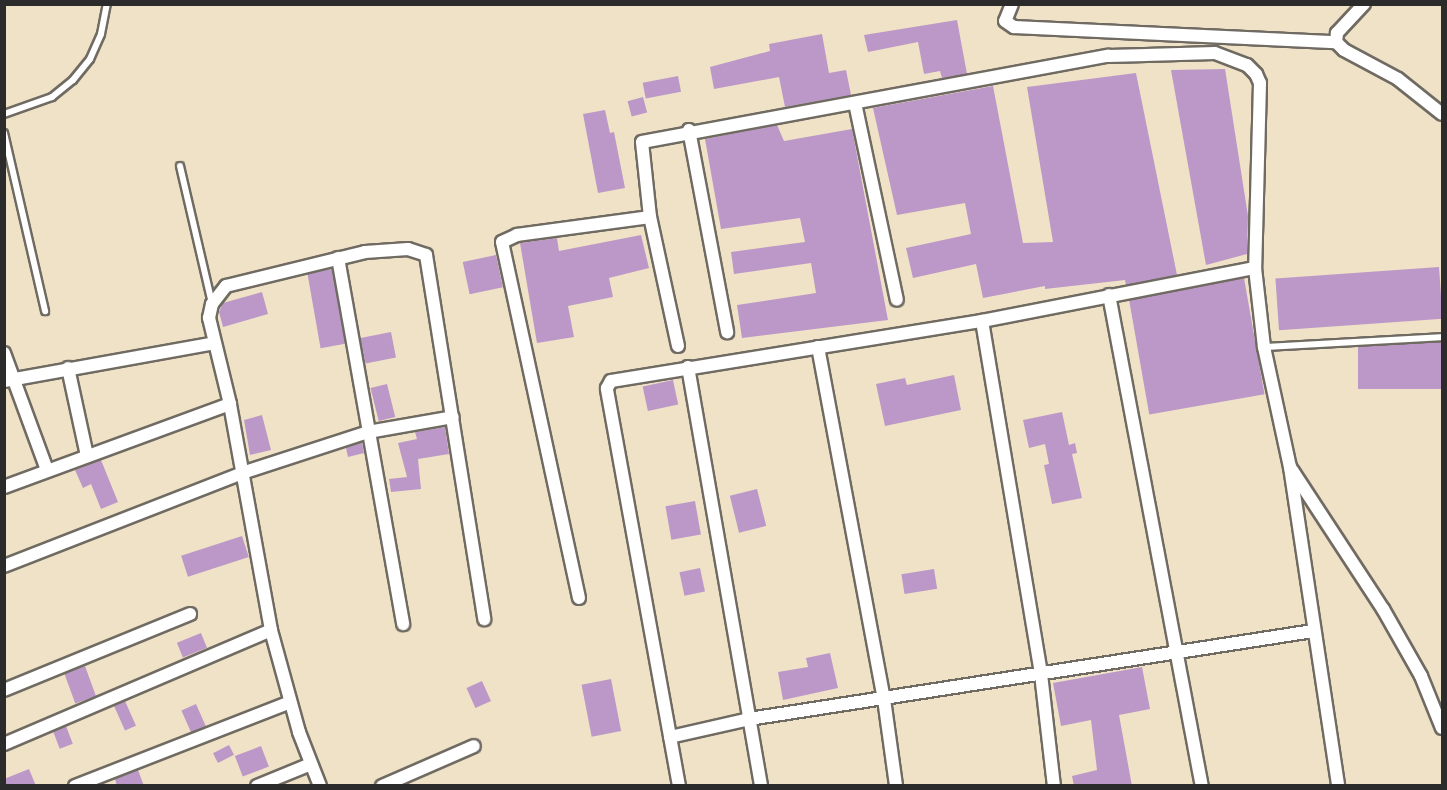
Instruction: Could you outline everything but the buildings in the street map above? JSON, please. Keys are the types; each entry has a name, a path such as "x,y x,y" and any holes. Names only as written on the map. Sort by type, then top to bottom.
{"street":[{"path":"1012,4 1005,18 1014,27 1336,42 1344,50 1398,79 1443,114"},
{"path":"1336,42 1338,33 1364,4"},
{"path":"678,346 650,217 642,142 688,130 855,103 1108,56 1215,53 1247,65 1260,83 1255,268 1264,346 1290,467 1338,786"},
{"path":"855,103 897,300"},
{"path":"688,130 727,332"},
{"path":"579,598 502,242 517,235 650,217"},
{"path":"320,786 290,702 271,630 230,404 209,318 212,304 226,286 246,278 338,258 408,249 426,255 484,619"},
{"path":"338,258 403,624"},
{"path":"679,786 607,388 616,378 982,321 1255,268"},
{"path":"1109,295 1174,650 1202,786"},
{"path":"982,321 1041,674 1054,786"},
{"path":"10,379 215,343"},
{"path":"818,347 884,699 896,786"},
{"path":"4,353 10,379 47,470"},
{"path":"68,368 87,456"},
{"path":"688,368 761,786"},
{"path":"4,487 230,404"},
{"path":"4,566 243,473 368,432 453,417"},
{"path":"1290,467 1383,609 1421,676 1443,728"},
{"path":"4,690 190,614"},
{"path":"4,744 271,630"},
{"path":"670,737 749,719 1041,674 1174,650 1313,631"},
{"path":"83,784 290,702"},
{"path":"382,786 474,746"},
{"path":"257,786 311,764"}],"lane":[{"path":"4,114 52,97 73,80 90,59 101,34 107,4"},
{"path":"4,133 45,311"},
{"path":"180,166 212,304"},
{"path":"1264,346 1443,337"}]}
